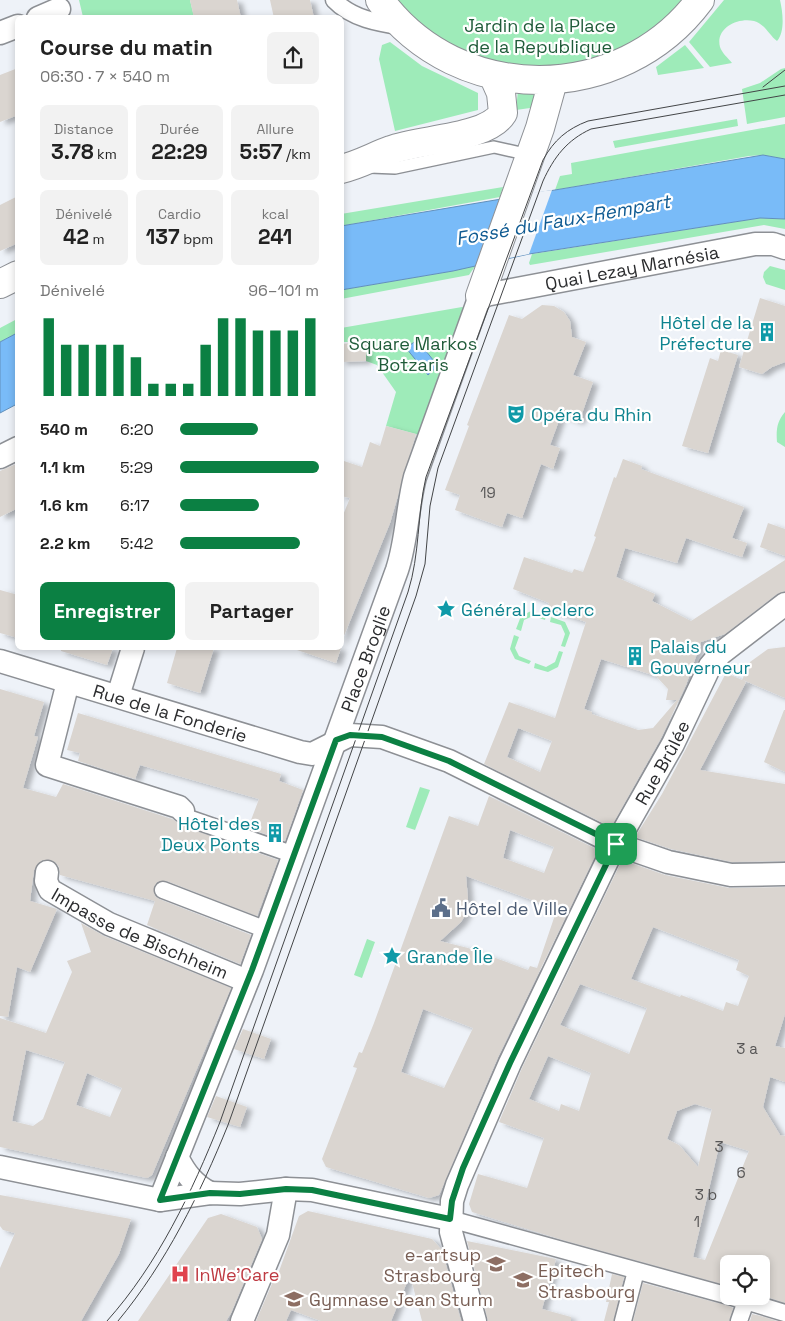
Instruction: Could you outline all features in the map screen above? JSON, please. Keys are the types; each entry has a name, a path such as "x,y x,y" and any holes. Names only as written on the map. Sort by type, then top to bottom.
{"street":[{"path":"334,0 342,8 375,23 404,27"},
{"path":"380,0 404,27 445,56 471,69 527,81 553,81 606,69 643,52 676,27 700,0"},
{"path":"45,15 59,9"},
{"path":"0,33 15,27"},
{"path":"347,168 393,149 465,133 494,123 503,113 501,93 493,75"},
{"path":"483,286 530,155 553,81"},
{"name":"Quai Lezay Marnésia","path":"483,286 755,244 773,244 785,248"},
{"path":"0,284 15,276"},
{"name":"Place Broglie","path":"160,1200 248,982 401,557 415,477 483,286"},
{"path":"0,457 15,450"},
{"name":"Rue Brûlée","path":"475,1321 451,1232 450,1219 452,1201 467,1160 510,1063 616,844 673,744 710,666 720,654 785,604"},
{"path":"118,696 132,650"},
{"name":"Rue de la Fonderie","path":"0,661 300,752 312,754 336,740 350,735 382,737 449,761 616,844 668,862 731,875 785,874"},
{"path":"68,682 47,766 179,807 188,818 286,852"},
{"name":"Impasse de Bischheim","path":"47,872 46,881 50,890 109,924 248,982"},
{"path":"163,890 259,927"},
{"path":"177,1157 188,1177 210,1193"},
{"path":"0,1167 160,1200 210,1193 240,1194 286,1189 312,1190 450,1219 720,1294"},
{"path":"242,1321 278,1235 286,1189"},
{"path":"623,1321 636,1271"},
{"path":"739,1321 745,1305"},
{"path":"759,1305 785,1313"}],"lane":[{"path":"347,168 395,168 494,147 530,155"},
{"path":"0,1176 87,1193 138,1207 149,1206 160,1200"}],"green space":[{"path":"79,0 190,0 194,15 83,15"},
{"name":"Jardin de la Place de la Republique","path":"394,0 687,0 678,11 619,53 550,71 481,60 432,36"},
{"path":"724,0 780,0 782,16 781,33 777,41 758,22 748,20 735,22 724,29 719,40 721,49 732,63 710,67 689,42"},
{"path":"390,42 422,66 478,93 478,110 395,131 379,59 382,45"},
{"path":"685,45 704,68 658,75 656,67"},
{"path":"785,68 785,117 747,124 742,89 760,83"},
{"path":"518,90 537,93 537,107 516,110"},
{"path":"737,119 738,126 615,148 613,141"},
{"path":"785,124 785,159 763,155 749,156 555,190 560,176 572,174 571,163"},
{"path":"503,187 500,197 344,225 344,214"},
{"path":"760,218 785,219 785,229 764,225 530,265 529,263 532,254"},
{"path":"476,265 469,275 344,298 344,289 453,271"},
{"path":"770,266 785,270 785,290 766,284 763,277 764,272"},
{"name":"Square Markos Botzaris","path":"462,307 466,309 423,436 386,426 396,392 377,365 366,361 366,342 344,342 344,327"},
{"path":"15,320 15,334 0,342 0,328"},
{"path":"785,412 785,447 777,442 777,434 779,422"},
{"path":"531,611 546,616 545,620 533,616 524,620 521,631 516,629 521,616"},
{"path":"551,617 565,622 570,633 565,647 561,646 565,634 561,625 550,622"},
{"path":"514,635 519,637 515,648 519,656 531,661 529,664 515,659 510,649"},
{"path":"559,651 563,652 558,667 548,672 534,668 535,663 546,667 555,662"},
{"path":"420,787 430,790 415,830 406,827"},
{"path":"367,939 375,942 362,978 354,975"}],"water":[{"name":"Fossé du Faux-Rempart","path":"763,155 785,159 785,219 760,218 529,254 453,271 344,289 344,225"},
{"path":"15,334 15,405 0,413 0,342"},
{"path":"417,340 438,366 428,375 406,348"}],"pier":[{"path":"552,190 529,254 476,265 500,197"}],"building":[{"path":"190,0 237,0 240,15 193,15"},
{"path":"270,0 310,0 313,15 273,15"},
{"path":"15,69 15,116 0,122 0,75"},
{"path":"15,198 15,244 0,251 0,205"},
{"name":"Hôtel de la Préfecture","path":"760,298 785,306 785,362 772,367 762,374 739,367"},
{"name":"Opéra du Rhin","path":"542,305 554,306 564,312 570,321 572,337 586,342 573,375 593,382 579,422 561,415 550,445 560,448 553,469 541,464 522,518 507,513 502,527 455,510 460,495 445,490 469,426 467,425 509,315 522,319"},
{"path":"366,342 366,361 344,362 344,344"},
{"path":"721,350 738,355 708,453 682,446 710,358 718,361"},
{"path":"386,426 416,434 390,523 344,636 344,513 350,498 344,497 344,461 362,467 370,442 380,446"},
{"path":"623,459 642,466 641,469 744,507 732,538 747,543 742,557 686,538 677,563 625,548 616,577 655,594 652,601 691,621 785,560 785,591 777,594 725,634 701,642 686,685 661,738 611,827 484,764 509,702 555,718 586,622 546,609 549,603 513,589 524,557 572,573 574,569 583,572 596,537 594,536 614,477 616,478","holes":["601,659 656,676 668,689 666,700 677,700 653,728 638,730 592,714 592,712 584,709","518,728 552,741 540,772 507,757"]},
{"path":"15,464 15,510 0,517 0,471"},
{"path":"768,523 785,529 785,556 760,547"},
{"path":"0,590 15,594 15,637 0,633"},
{"path":"785,647 785,698 743,680 746,682 700,770 785,784 785,861 732,862 671,849 635,837 662,794 726,673 742,680 750,662 768,649"},
{"path":"61,650 112,650 107,665"},
{"path":"176,650 213,650 200,693 167,683"},
{"path":"297,650 340,650 336,663"},
{"path":"0,689 44,702 34,736 38,737 23,788 56,797 63,784 172,819 185,827 278,860 257,916 167,881 157,882 154,887 155,896 159,899 251,935 240,964 147,925 155,901 60,875 59,867 55,862 42,860 34,870 30,901 57,909 30,972 17,967 8,1017 0,1016"},
{"path":"785,710 785,772 764,762"},
{"path":"78,713 281,774 279,781 303,790 285,841 248,828 259,799 140,765 135,779 78,761 80,753 67,750"},
{"path":"489,796 598,850 498,1057 439,1195 429,1198 326,1167 322,1159 357,1068 353,1067 359,1052 362,1053 374,1023 449,816 478,826","holes":["510,830 554,847 544,873 503,858","466,876 551,907 550,912 555,915 537,968 530,966 528,970 468,948 440,941 461,922 467,912","423,1009 473,1028 444,1088 401,1072"]},
{"path":"622,860 665,875 729,888 785,887 785,1014 775,1046 785,1048 785,1082 770,1077 763,1107 780,1135 785,1136 785,1303 770,1298 770,1255 720,1255 720,1284 566,1241 472,1212 469,1204 478,1174 527,1188 544,1138 499,1122 522,1068","holes":["653,927 739,960 736,970 749,976 738,1006 726,1002 723,1011 631,979","580,984 647,1008 629,1054 560,1025","548,1056 591,1073 579,1111 561,1104 559,1111 529,1099","695,1104 712,1109 698,1167 679,1145 667,1139 677,1111","720,1142 749,1151 705,1260 693,1257"]},
{"path":"81,923 104,936 231,988 152,1175 147,1178 0,1147 0,1018 46,1033 72,972 67,961 91,952","holes":["26,1050 65,1062 43,1119 33,1126 12,1121","87,1073 122,1088 110,1117 76,1105"]},
{"path":"243,1029 271,1039 264,1059 234,1049"},
{"path":"216,1096 247,1107 240,1127 207,1117"},
{"path":"0,1195 131,1219 119,1254 81,1321 0,1321 0,1268 15,1233 3,1230 0,1226"},
{"path":"308,1211 432,1239 442,1250 461,1321 422,1321 410,1275 391,1321 321,1321 291,1310 286,1321 256,1321 277,1272 278,1274 299,1216"},
{"path":"221,1214 257,1227 262,1239 226,1321 138,1321 208,1218"},
{"path":"467,1241 556,1259 542,1309 571,1317 571,1321 488,1321"},
{"path":"612,1274 624,1277 613,1321 604,1321 609,1302 606,1302"},
{"path":"643,1283 733,1308 729,1321 633,1321"},
{"path":"752,1314 761,1316 777,1321 750,1321"}],"tram line":[{"path":"763,87 785,70"},
{"path":"107,1321 142,1276 158,1251 198,1175 220,1122 408,592 415,563 426,477 543,160 562,136 588,121 785,86"},
{"path":"118,1321 152,1276 167,1252 194,1202 228,1125 416,596 425,564 430,506 438,468 547,172 568,144 582,133 591,129 785,95"}],"place":[{"name":"Hôtel de la Préfecture","path":"767,332"},
{"name":"Opéra du Rhin","path":"516,414"},
{"name":"Général Leclerc","path":"446,609"},
{"name":"Palais du Gouverneur","path":"635,656"},
{"name":"Hôtel des Deux Ponts","path":"275,833"},
{"name":"Hôtel de Ville","path":"441,908"},
{"name":"Grande Île","path":"392,956"},
{"name":"e-artsup Strasbourg","path":"496,1264"},
{"name":"InWe'Care","path":"180,1274"},
{"name":"Epitech Strasbourg","path":"523,1280"},
{"name":"Gymnase Jean Sturm","path":"294,1299"}],"route":[{"path":"350,735 382,737 449,761 616,844 510,1063 463,1168 452,1201 450,1219 312,1190 286,1189 240,1194 210,1193 160,1200 252,970 336,740 350,735"}]}
